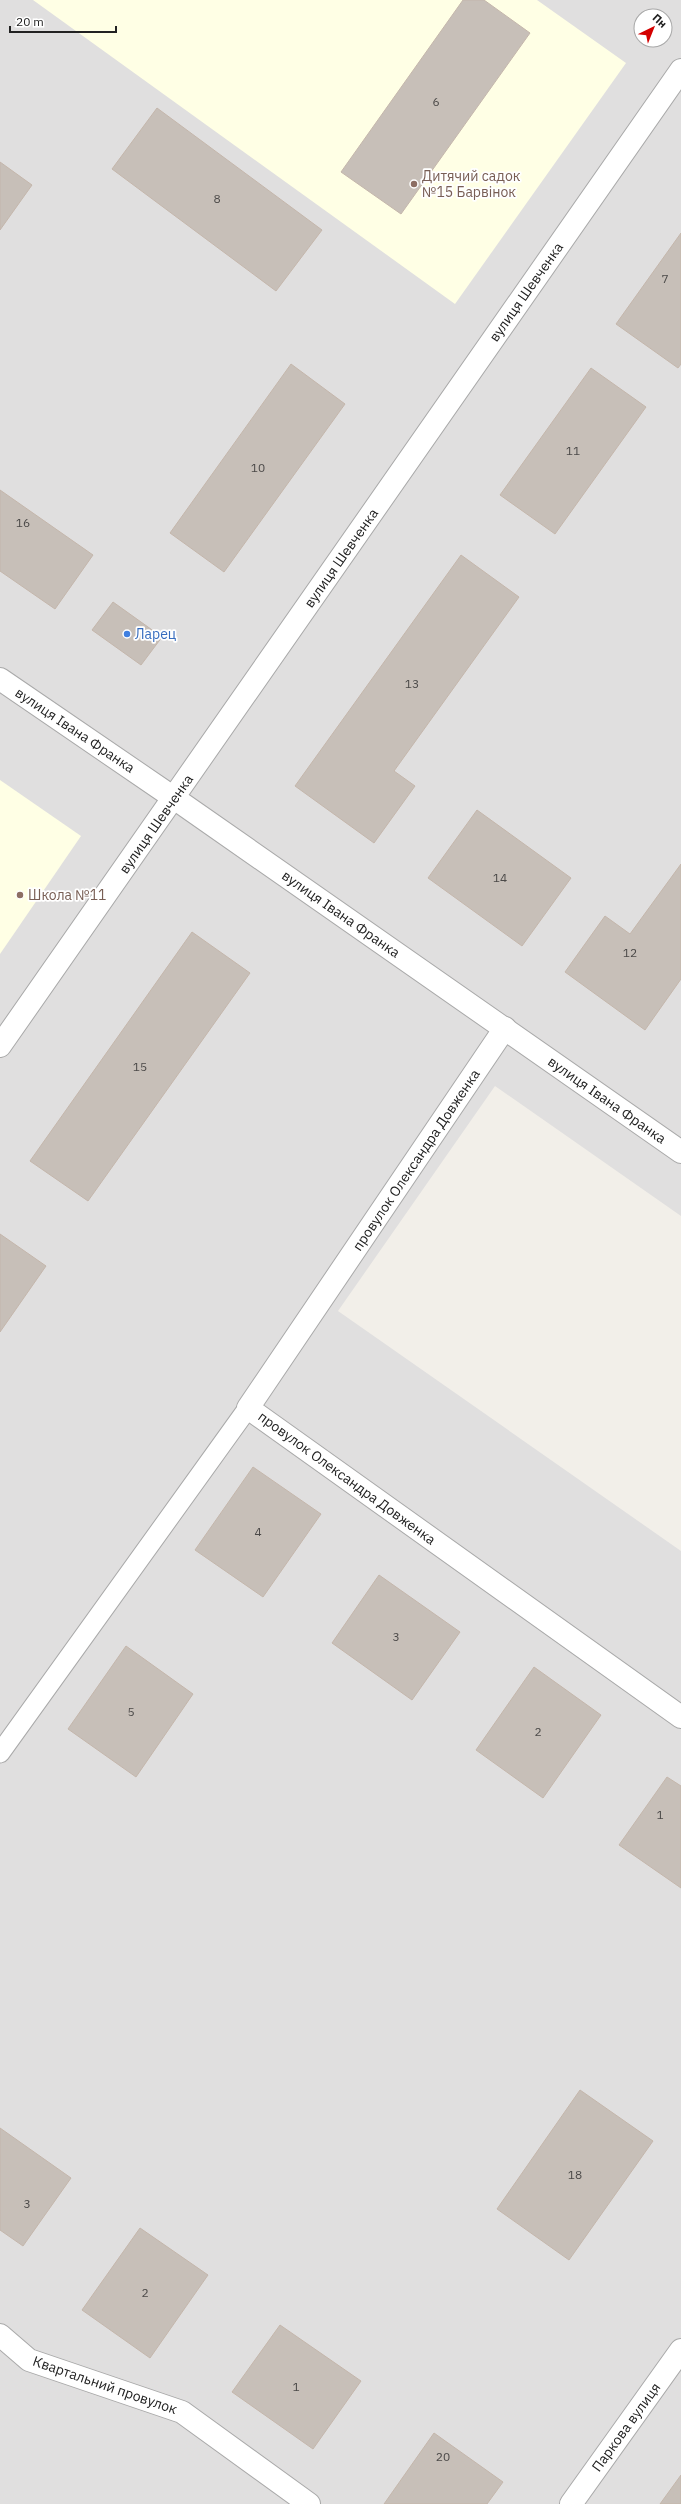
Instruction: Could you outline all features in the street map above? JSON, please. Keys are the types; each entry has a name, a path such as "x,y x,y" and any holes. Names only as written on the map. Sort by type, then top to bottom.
{"street":[{"name":"вулиця Шевченка","path":"0,1046 681,70"},
{"name":"вулиця Івана Франка","path":"0,679 174,798 681,1152"},
{"name":"провулок Олександра Довженка","path":"505,1028 248,1408 681,1717"},
{"name":"Квартальний провулок","path":"0,2335 29,2360 182,2412 309,2504"},
{"name":"Паркова вулиця","path":"571,2504 681,2350"}],"lane":[{"path":"0,1753 248,1408"}],"shaded area":[{"path":"0,0 681,0 681,1216 495,1086 338,1311 681,1551 681,2504 0,2504"},
{"name":"Дитячий садок №15 Барвінок","path":"33,0 537,0 626,63 455,304"},
{"name":"Школа №11","path":"0,780 81,836 0,954"}],"building":[{"path":"463,0 484,0 530,33 401,214 341,172"},
{"path":"157,108 322,230 276,291 112,169"},
{"path":"0,162 32,185 0,230"},
{"path":"681,233 681,364 678,368 616,324"},
{"path":"291,364 345,404 224,572 170,533"},
{"path":"591,368 646,407 555,534 500,495"},
{"path":"0,490 93,555 55,609 0,571"},
{"path":"461,555 519,597 394,771 415,786 374,843 295,786"},
{"name":"Ларец","path":"113,602 162,637 141,665 92,630"},
{"path":"477,810 571,878 522,946 428,878"},
{"path":"681,864 681,979 645,1030 565,972 605,916 630,934"},
{"path":"192,932 250,973 88,1201 30,1161"},
{"path":"0,1234 46,1266 0,1332"},
{"path":"253,1467 321,1514 263,1597 195,1550"},
{"path":"379,1575 460,1632 412,1700 332,1643"},
{"path":"126,1646 193,1694 136,1777 68,1729"},
{"path":"534,1667 601,1715 543,1798 476,1750"},
{"path":"667,1777 681,1786 681,1888 619,1845"},
{"path":"580,2090 653,2141 569,2260 497,2209"},
{"path":"0,2128 71,2178 23,2246 0,2230"},
{"path":"140,2228 208,2275 150,2358 82,2310"},
{"path":"280,2325 361,2381 313,2449 232,2392"},
{"path":"434,2433 503,2482 487,2504 384,2504"},
{"path":"681,2475 681,2504 660,2504"}],"place":[{"name":"Дитячий садок №15 Барвінок","path":"414,184"},
{"name":"Ларец","path":"127,634"},
{"name":"Школа №11","path":"20,895"}]}
